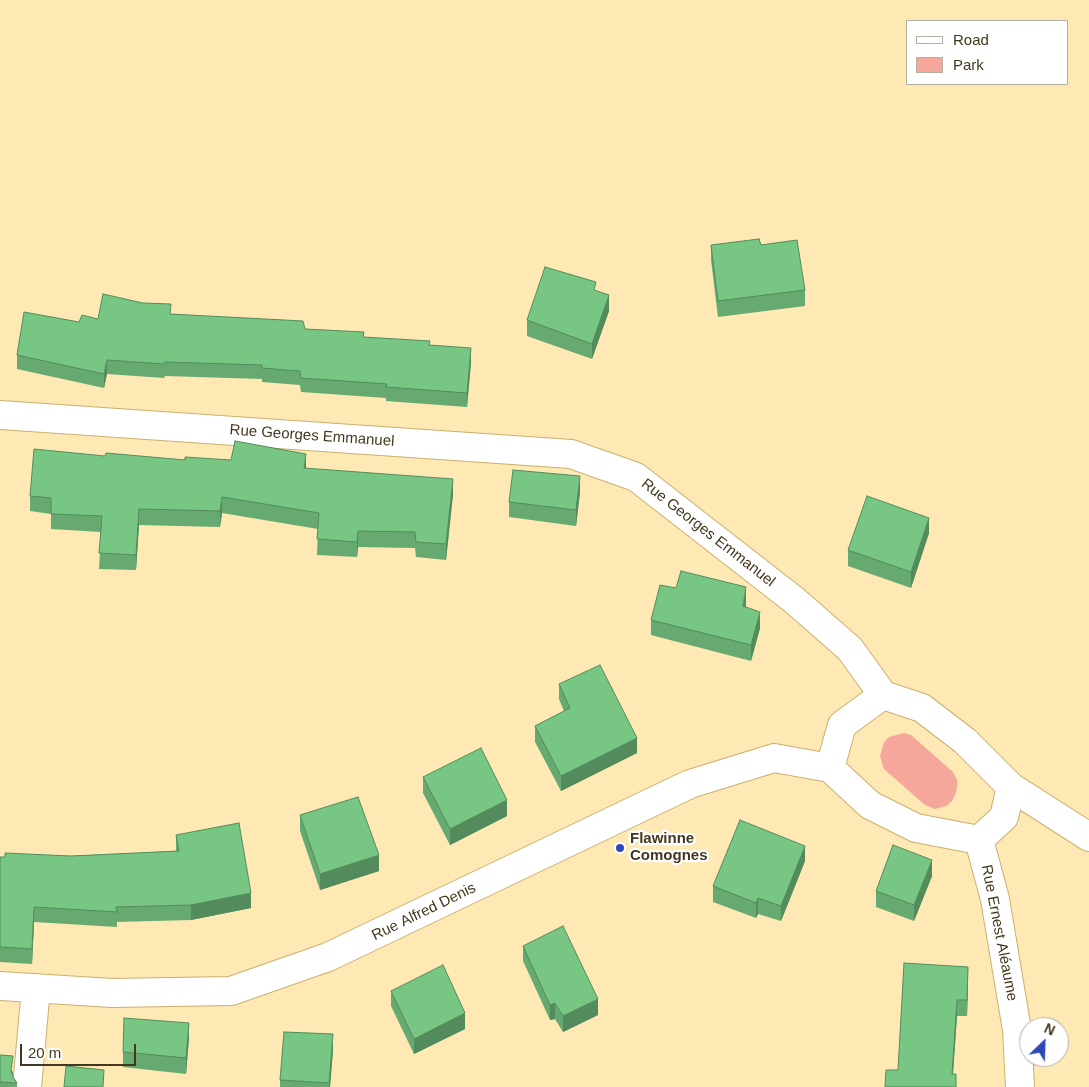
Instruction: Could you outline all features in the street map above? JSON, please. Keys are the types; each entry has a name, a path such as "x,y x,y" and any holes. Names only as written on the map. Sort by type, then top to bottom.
{"street":[{"name":"Rue Georges Emmanuel","path":"0,415 571,454 636,477 801,606 850,649 883,695"},
{"path":"1011,787 1004,817 979,840 916,828 870,805 830,768 842,724 883,695 922,708 965,741 1011,787 1089,837"},
{"name":"Rue Alfred Denis","path":"0,986 112,993 231,991 328,957 690,784 774,758 830,768"},
{"name":"Rue Ernest Aléaume","path":"979,840 995,899 1017,1030 1020,1087"},
{"path":"26,1087 36,988"}],"green space":[{"path":"904,733 911,735 953,772 957,780 957,787 952,801 946,806 935,809 925,805 884,769 880,756 884,742 889,737"}],"building":[{"path":"759,239 761,245 797,240 805,290 718,301 711,245"},
{"path":"545,267 596,282 594,290 609,295 592,344 527,320"},
{"path":"103,294 143,303 171,304 170,314 303,321 305,329 364,332 363,337 430,341 429,345 471,348 467,393 386,387 387,384 301,378 300,371 262,368 262,365 165,362 164,364 107,360 104,374 17,355 24,312 79,322 82,315 98,319"},
{"path":"235,441 306,454 304,468 453,479 446,544 416,542 415,532 358,531 357,542 317,539 319,513 222,497 220,511 139,509 136,555 99,553 102,516 51,514 51,498 30,496 34,449 105,456 106,453 185,460 185,457 231,460"},
{"path":"513,470 580,476 576,510 509,502"},
{"path":"867,496 929,518 911,572 848,550"},
{"path":"681,571 746,587 743,606 760,612 751,645 651,620 660,585 676,588"},
{"path":"600,665 637,738 561,776 535,726 570,708 559,684"},
{"path":"481,748 507,800 450,829 423,777"},
{"path":"358,797 379,855 320,874 300,815"},
{"path":"740,820 805,846 781,906 758,898 756,903 713,886"},
{"path":"239,823 251,893 191,905 116,907 117,912 34,907 32,949 0,947 0,857 5,857 5,853 71,856 179,851 176,835"},
{"path":"893,845 932,860 914,905 876,891"},
{"path":"563,926 598,999 563,1016 555,1003 550,1005 523,946"},
{"path":"904,963 968,967 967,1000 957,1000 952,1074 956,1074 956,1087 885,1087 886,1070 898,1070"},
{"path":"443,965 465,1013 414,1039 391,991"},
{"path":"124,1018 189,1023 186,1058 123,1052"},
{"path":"284,1032 333,1034 329,1083 280,1080"},
{"path":"0,1055 13,1056 11,1070 17,1083 0,1082"},
{"path":"66,1066 104,1070 103,1087 64,1087"}],"place":[{"name":"Flawinne Comognes","path":"620,848"}]}
